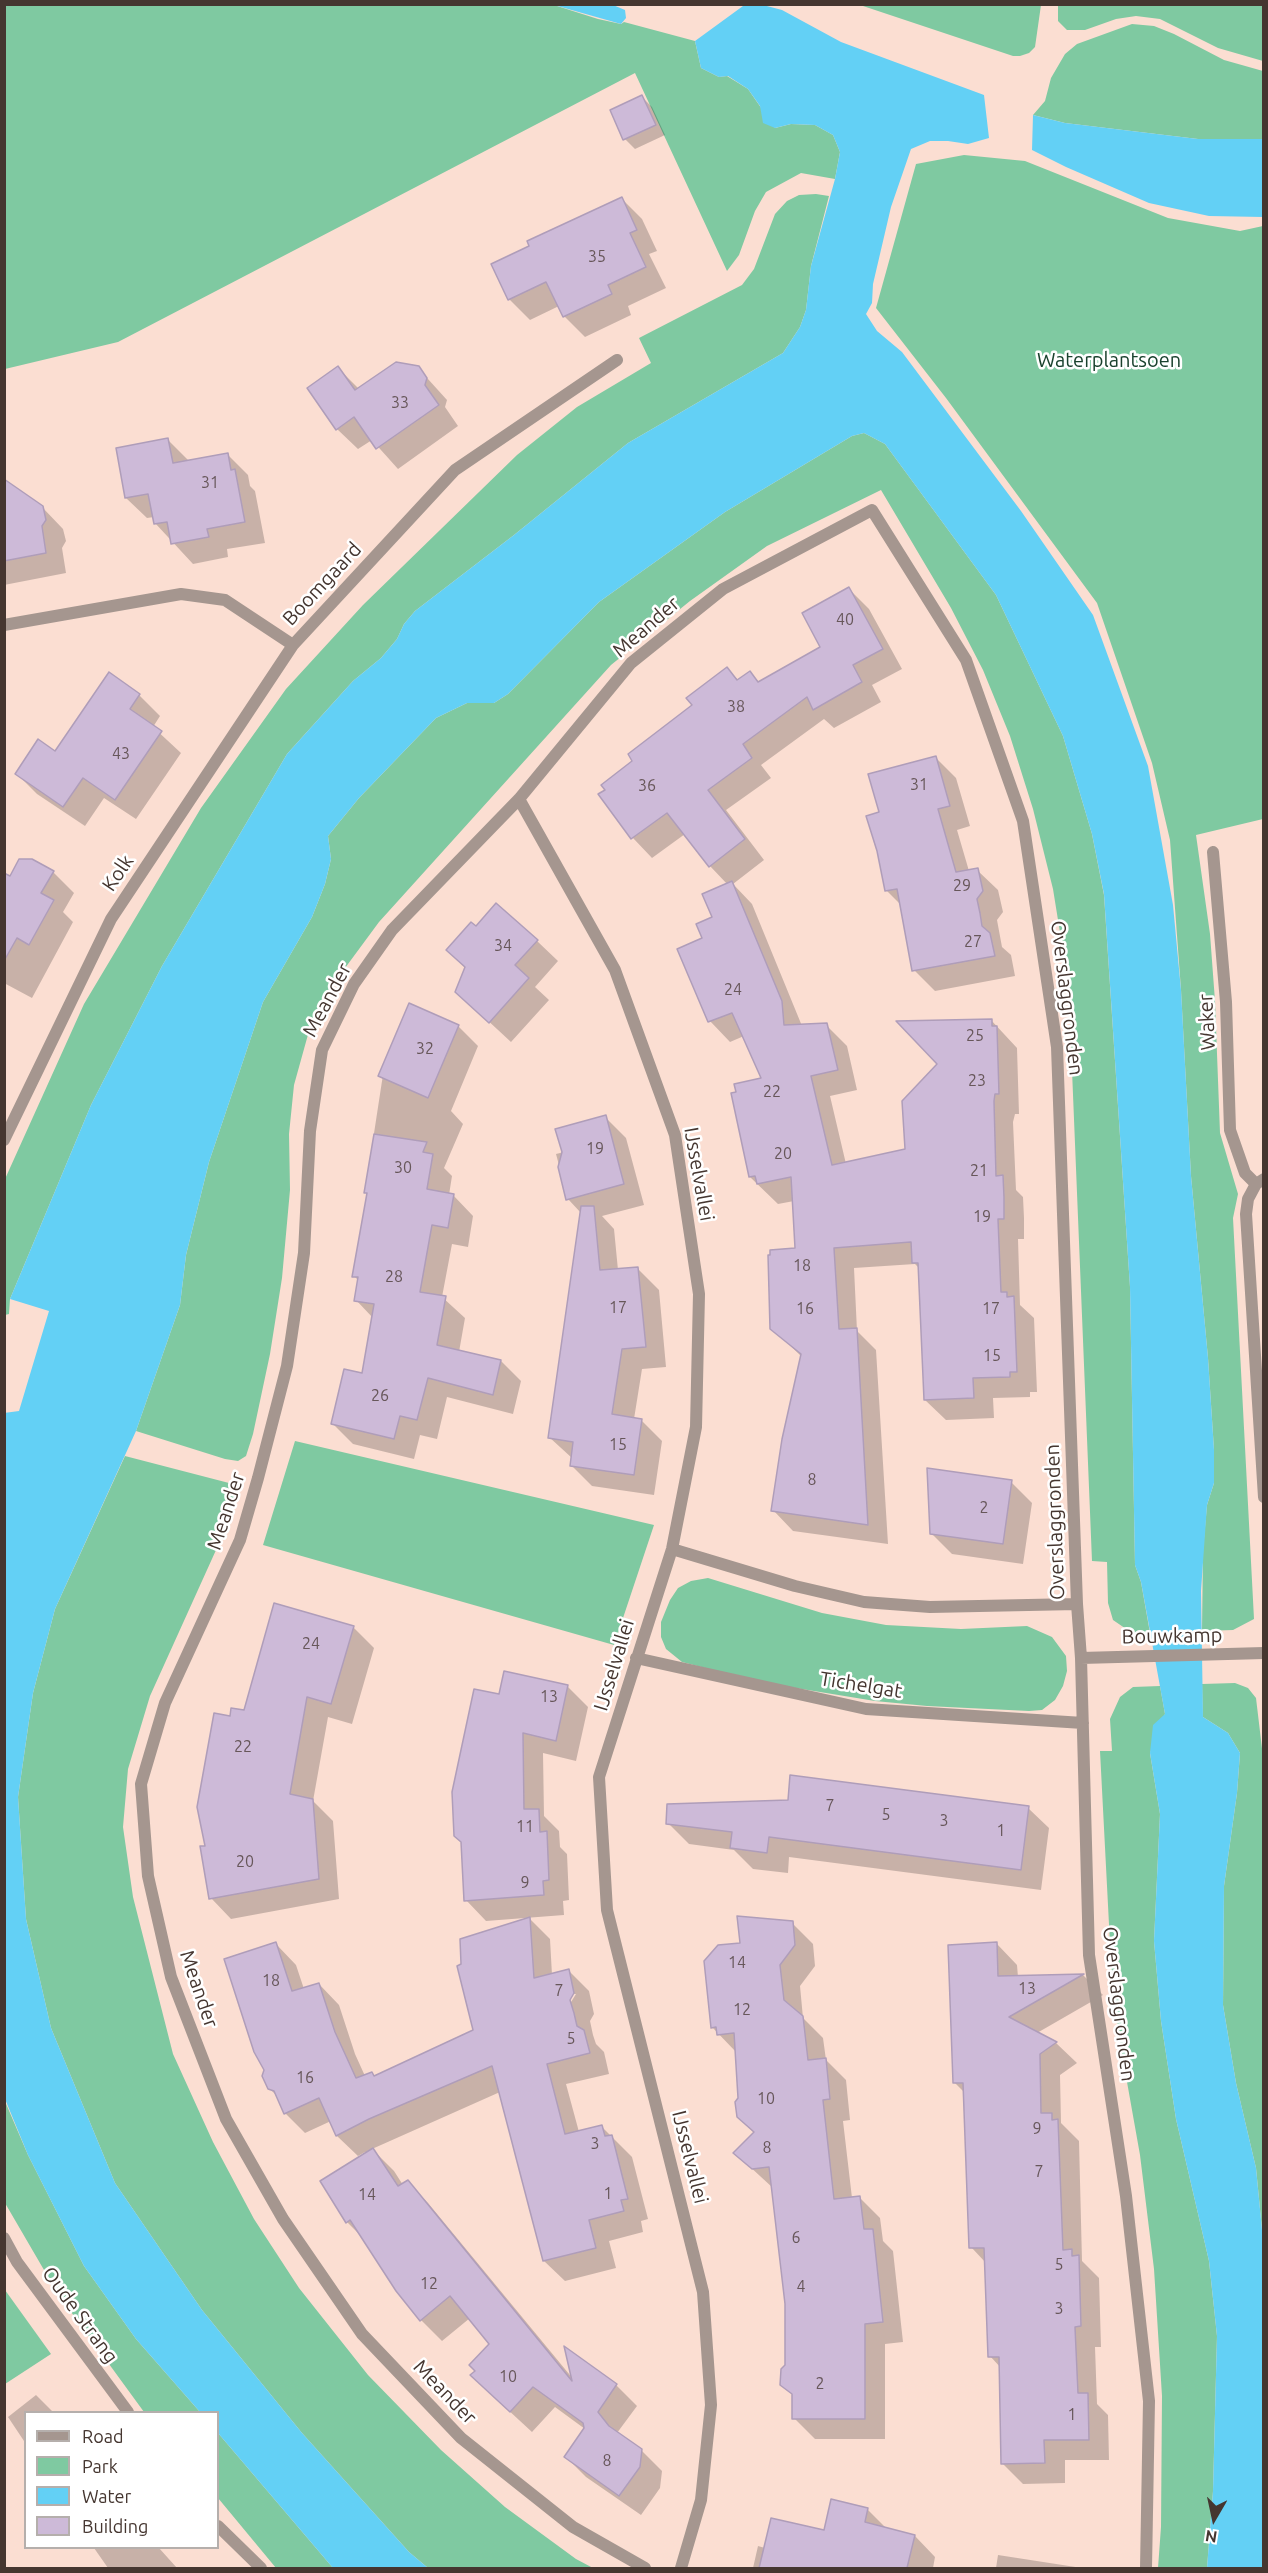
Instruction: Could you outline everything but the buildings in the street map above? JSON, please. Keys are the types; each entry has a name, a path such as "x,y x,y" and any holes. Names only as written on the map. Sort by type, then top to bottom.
{"street":[{"name":"Boomgaard","path":"4,625 181,594 225,600 293,645 455,470 617,360"},
{"name":"Meander","path":"645,2568 573,2527 461,2438 363,2334 283,2219 226,2119 171,1977 148,1876 141,1784 165,1703 240,1540 287,1366 304,1253 310,1131 322,1050 354,984 392,930 519,799 631,663 723,589 872,510"},
{"name":"Overslaggronden","path":"872,510 966,660 1023,821 1058,1047 1077,1604 1082,1658 1089,1956 1126,2196 1149,2401 1146,2568"},
{"name":"Kolk","path":"4,1140 111,919 293,645"},
{"name":"IJsselvallei","path":"519,799 615,970 675,1135 699,1294 696,1427 672,1549 599,1777 607,1910 704,2292 711,2405 701,2500 681,2568"},
{"name":"Waker","path":"1213,852 1226,1002 1230,1130 1245,1173 1260,1182 1248,1199 1246,1214 1263,1497"},
{"path":"672,1549 795,1586 864,1602 930,1607 1077,1604"},
{"name":"Bouwkamp","path":"1082,1658 1263,1653"},
{"name":"Tichelgat","path":"636,1658 866,1709 1083,1723"},
{"name":"Oude Strang","path":"4,2238 17,2262 127,2411"},
{"path":"219,2527 261,2568"}],"green space":[{"path":"1041,4 1035,47 1029,53 1020,56 1013,56 860,5"},
{"path":"4,5 554,5 598,19 621,24 624,22 695,41 701,68 719,77 727,76 748,89 775,128 791,124 815,125 833,135 840,152 835,179 801,173 766,192 755,211 739,255 727,271 635,73 118,342 5,369"},
{"path":"1058,5 1263,5 1263,61 1218,48 1160,19 1136,16 1116,19 1085,30 1067,30 1058,21"},
{"path":"1132,24 1154,26 1224,60 1263,71 1263,139 1198,139 1065,123 1033,115 1045,101 1051,78 1065,54 1077,44"},
{"name":"Waterplantsoen","path":"964,155 1025,161 1168,218 1240,231 1263,226 1263,819 1196,835 1210,934 1220,1133 1238,1194 1233,1218 1254,1619 1233,1630 1202,1631 1203,1550 1207,1505 1214,1483 1214,1450 1191,1176 1170,840 1152,763 1097,603 946,398 876,308 916,164"},
{"path":"799,195 829,196 811,266 806,310 800,327 783,353 628,443 415,611 404,624 397,639 381,658 353,681 287,754 162,966 91,1105 10,1299 9,1314 5,1315 5,1179 84,1004 201,808 286,689 363,605 517,455 577,407 651,363 639,338 742,285 754,269 775,214 787,201"},
{"path":"864,433 885,444 996,595 1063,736 1092,834 1104,895 1130,1287 1135,1565 1141,1582 1150,1633 1132,1633 1113,1620 1108,1603 1107,1562 1092,1561 1070,1021 1063,951 1053,889 1033,809 1010,736 983,670 951,608 881,490 767,546 690,601 611,665 379,922 334,983 309,1031 294,1085 289,1134 290,1190 282,1278 270,1354 246,1456 238,1461 225,1459 136,1431 180,1305 186,1255 209,1162 263,1002 312,917 325,884 331,859 328,836 359,798 436,718 467,703 494,703 508,694 599,602 725,512 852,436"},
{"path":"295,1441 654,1525 614,1645 263,1545"},
{"path":"125,1456 229,1483 237,1494 221,1539 150,1696 128,1769 123,1827 133,1897 173,2054 213,2142 254,2219 299,2288 368,2375 441,2450 505,2507 576,2559 593,2568 428,2568 409,2552 302,2433 202,2310 115,2183 51,2028 26,1919 18,1797 33,1693 55,1609"},
{"path":"708,1578 822,1613 886,1625 961,1629 1027,1626 1052,1637 1066,1656 1067,1671 1063,1686 1055,1700 1042,1710 927,1706 875,1701 759,1682 682,1662 666,1649 661,1637 661,1622 678,1588 691,1581"},
{"path":"1235,1683 1248,1688 1256,1698 1263,1757 1263,2240 1256,2168 1236,2083 1223,2005 1224,1886 1240,1753 1228,1733 1203,1717 1202,1684"},
{"path":"1160,1686 1165,1714 1150,1753 1160,1814 1154,1941 1161,2021 1176,2119 1209,2261 1217,2336 1213,2491 1207,2568 1158,2568 1161,2527 1162,2396 1154,2269 1140,2155 1119,2037 1111,1963 1100,1751 1112,1751 1110,1719 1120,1697 1133,1687"},
{"path":"4,2099 28,2155 84,2266 136,2339 199,2411 143,2411 58,2294 5,2203"},
{"path":"5,2290 51,2354 5,2384 4,2383"},
{"path":"219,2434 333,2568 276,2568 219,2499"}],"water":[{"path":"554,5 613,5 625,10 626,18 621,24"},
{"path":"763,5 782,10 841,42 984,95 989,138 968,144 930,141 911,149 891,207 873,284 872,303 866,314 877,331 902,352 1021,511 1093,615 1148,766 1173,905 1181,990 1191,1176 1214,1450 1214,1483 1207,1505 1201,1591 1203,1717 1228,1733 1240,1753 1224,1886 1223,2005 1236,2083 1256,2168 1263,2240 1263,2568 1207,2568 1213,2491 1217,2336 1209,2261 1176,2119 1161,2021 1154,1941 1160,1814 1150,1753 1153,1725 1165,1714 1141,1582 1135,1565 1130,1287 1104,894 1092,834 1063,736 996,595 885,444 864,433 852,436 725,512 599,602 508,694 494,703 467,703 436,718 359,798 328,836 331,859 325,884 312,917 263,1002 209,1162 186,1255 180,1305 136,1431 55,1609 33,1693 18,1797 26,1919 51,2028 115,2183 202,2310 302,2433 409,2552 428,2568 333,2568 219,2434 219,2411 199,2411 136,2339 84,2266 28,2155 5,2099 4,1413 19,1411 49,1311 10,1299 91,1105 162,966 287,754 353,681 381,658 397,639 404,624 415,611 628,443 783,353 800,327 806,310 811,266 835,179 840,152 833,135 815,125 791,124 775,128 763,123 760,106 748,89 728,76 719,77 701,68 695,41 743,6"},
{"path":"1033,115 1065,123 1198,139 1263,139 1263,217 1209,216 1149,203 1066,167 1032,150"}]}
